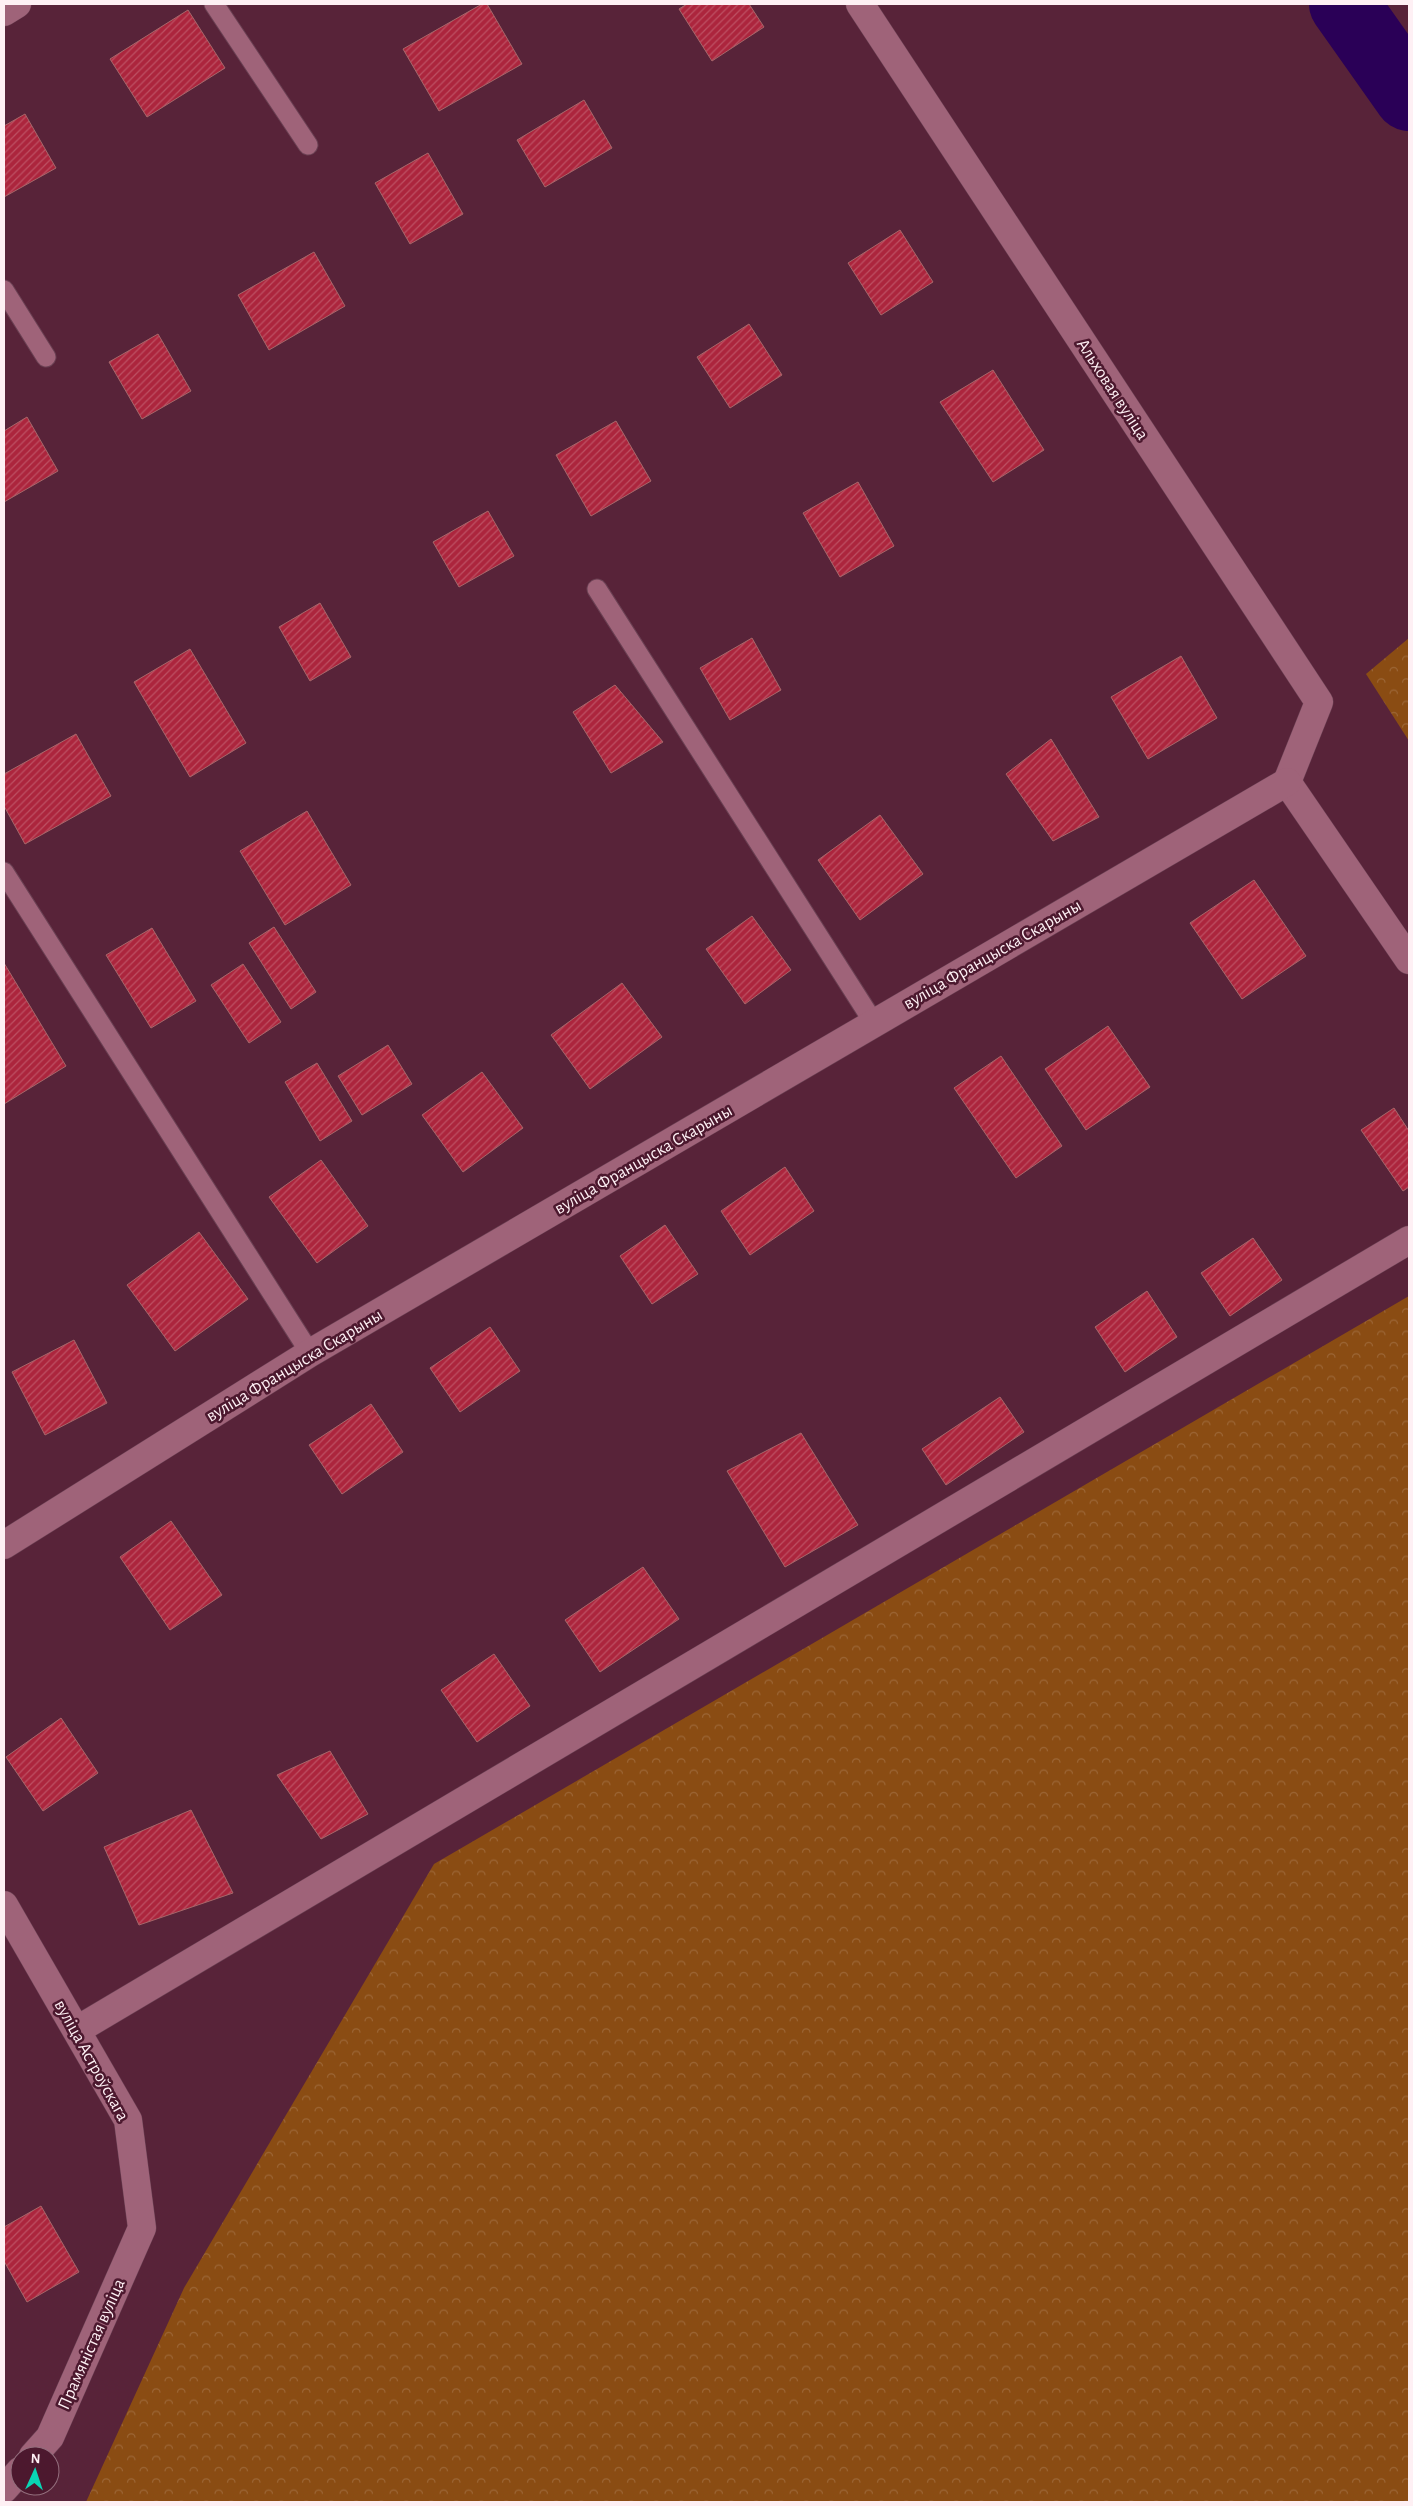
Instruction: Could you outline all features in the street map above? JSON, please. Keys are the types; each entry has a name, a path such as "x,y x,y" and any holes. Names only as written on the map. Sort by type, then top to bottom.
{"street":[{"path":"4,12 16,4"},
{"name":"Альховая вуліца","path":"860,4 1319,702 1287,782"},
{"path":"1287,782 1409,960"},
{"name":"вуліца Францыска Скарыны","path":"4,1545 310,1353 1287,782"},
{"path":"77,2030 1409,1240"},
{"name":"вуліца Астроўскага","path":"4,1905 128,2120 142,2228"},
{"name":"Прамяністая вуліца","path":"42,2446 50,2437 142,2228"}],"lane":[{"path":"214,4 308,145"},
{"path":"4,290 46,357"},
{"path":"597,589 874,1023"},
{"path":"4,872 310,1353"}],"green space":[{"path":"1409,638 1409,741 1366,674"},
{"path":"1409,1296 1409,2502 86,2502 184,2288 434,1864"}],"building":[{"path":"482,4 487,4 522,64 439,111 403,49"},
{"path":"687,4 749,4 764,27 712,61 679,9"},
{"path":"188,10 225,68 147,117 110,59"},
{"path":"584,100 612,148 545,187 517,140"},
{"path":"25,114 56,168 4,197 4,126"},
{"path":"428,153 463,214 410,244 375,183"},
{"path":"900,230 933,282 881,315 848,263"},
{"path":"314,252 345,306 269,350 238,295"},
{"path":"749,324 782,375 730,408 697,357"},
{"path":"158,334 191,391 142,419 109,362"},
{"path":"993,370 1044,450 993,482 940,402"},
{"path":"27,417 58,471 4,502 4,431"},
{"path":"616,421 651,481 591,516 556,455"},
{"path":"858,482 894,546 840,577 803,513"},
{"path":"488,511 514,556 459,587 433,542"},
{"path":"320,603 351,657 310,681 279,627"},
{"path":"752,638 781,690 730,720 700,668"},
{"path":"190,649 246,743 190,777 134,682"},
{"path":"1181,656 1217,718 1148,759 1111,697"},
{"path":"615,685 663,742 611,773 573,712"},
{"path":"76,734 111,796 25,844 4,806 4,774"},
{"path":"1051,739 1099,817 1053,841 1006,774"},
{"path":"307,811 351,885 285,925 240,851"},
{"path":"880,815 923,874 860,920 818,860"},
{"path":"1254,880 1306,956 1242,999 1190,923"},
{"path":"752,916 791,970 745,1004 706,949"},
{"path":"274,927 316,992 291,1009 249,943"},
{"path":"152,928 196,1001 151,1028 106,955"},
{"path":"4,963 66,1066 4,1104"},
{"path":"243,964 281,1022 249,1043 211,985"},
{"path":"622,983 662,1037 590,1089 551,1035"},
{"path":"1108,1026 1150,1087 1086,1130 1045,1069"},
{"path":"388,1045 412,1084 362,1115 338,1076"},
{"path":"1001,1056 1062,1146 1016,1178 954,1088"},
{"path":"317,1063 352,1121 320,1141 285,1082"},
{"path":"482,1072 523,1128 463,1172 422,1115"},
{"path":"1394,1108 1409,1131 1409,1187 1403,1191 1361,1130"},
{"path":"321,1160 368,1226 317,1263 269,1197"},
{"path":"785,1167 814,1211 750,1255 721,1211"},
{"path":"665,1225 698,1274 652,1304 620,1256"},
{"path":"199,1232 248,1299 175,1351 127,1285"},
{"path":"1253,1238 1282,1280 1230,1316 1201,1273"},
{"path":"1147,1291 1177,1337 1125,1372 1095,1327"},
{"path":"490,1327 520,1371 460,1412 430,1368"},
{"path":"74,1340 107,1403 45,1435 12,1372"},
{"path":"1000,1397 1024,1432 946,1485 922,1449"},
{"path":"371,1404 403,1452 342,1494 309,1445"},
{"path":"801,1433 858,1525 785,1567 727,1471"},
{"path":"171,1521 222,1595 170,1630 120,1557"},
{"path":"643,1567 679,1619 600,1672 565,1620"},
{"path":"494,1654 530,1706 477,1742 441,1690"},
{"path":"61,1718 98,1773 43,1811 6,1757"},
{"path":"330,1751 368,1814 321,1839 277,1775"},
{"path":"191,1810 233,1893 139,1925 104,1847"},
{"path":"41,2206 79,2272 27,2302 4,2261 4,2227"}],"waterway":[{"path":"1344,4 1409,96"}]}
